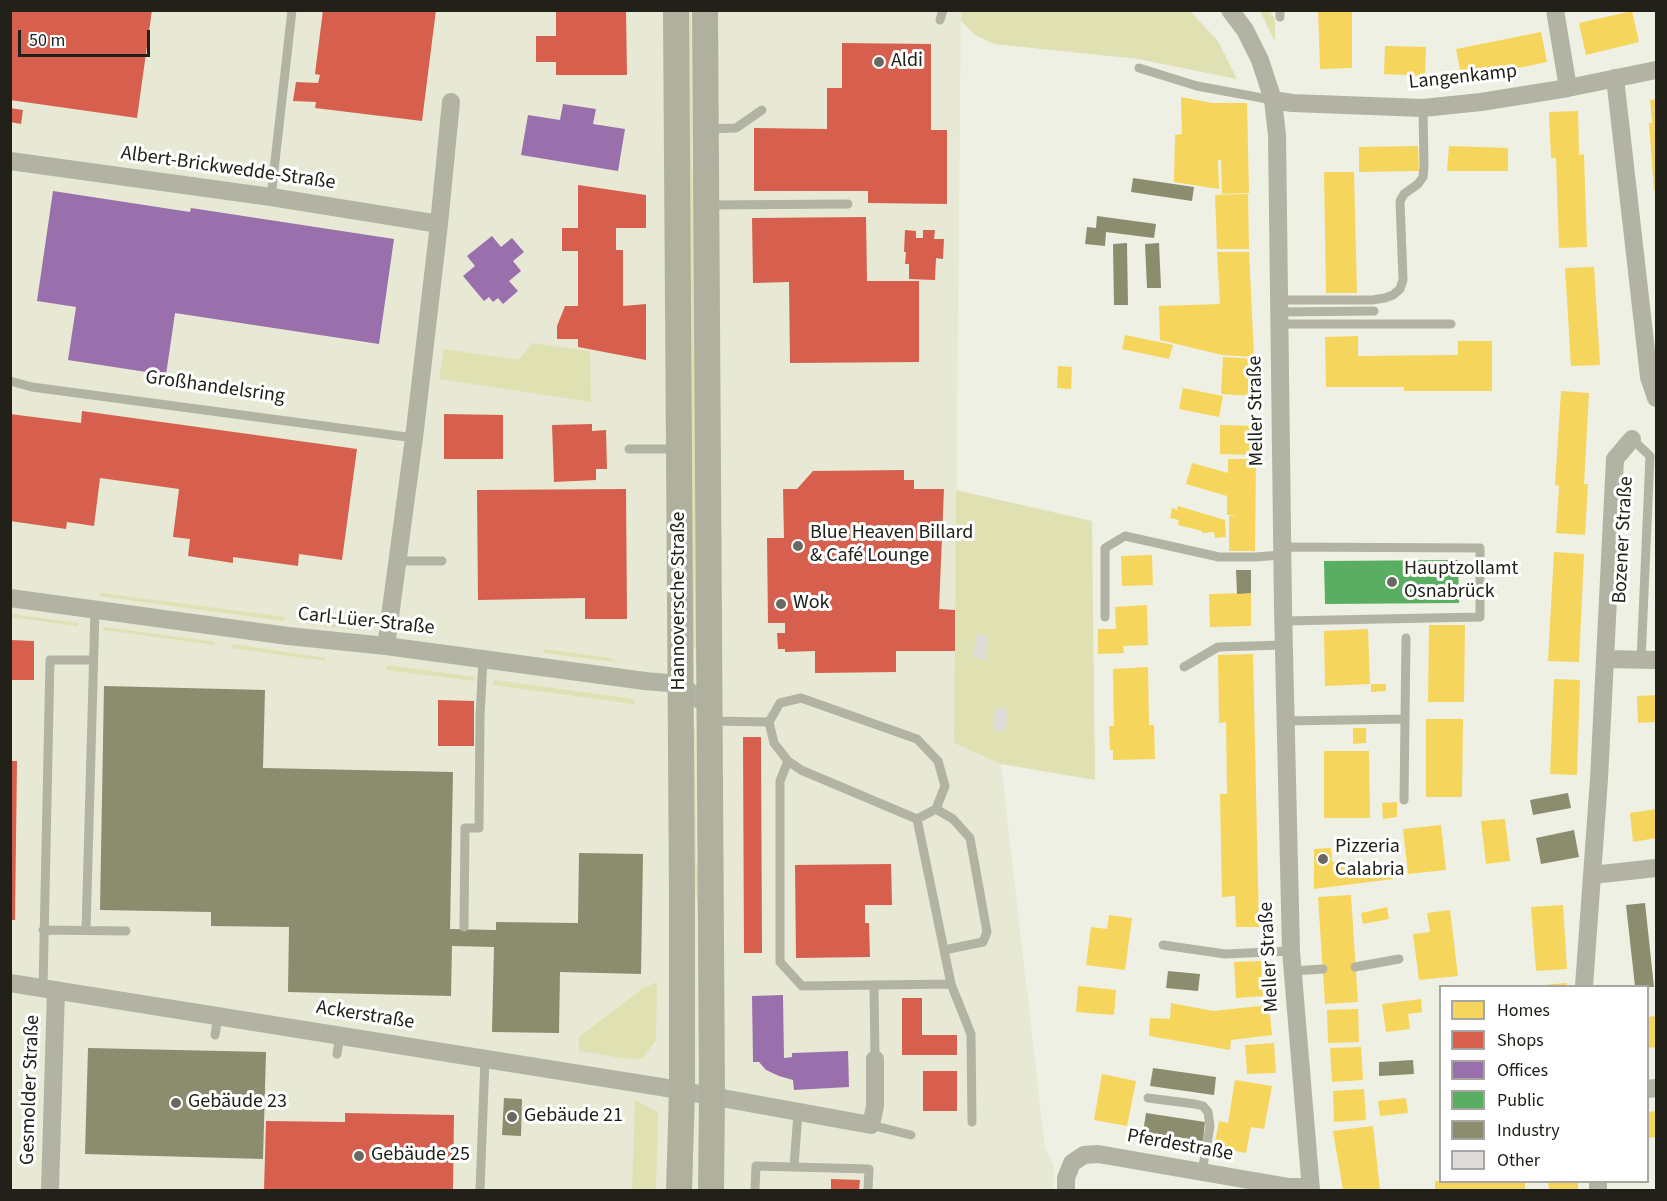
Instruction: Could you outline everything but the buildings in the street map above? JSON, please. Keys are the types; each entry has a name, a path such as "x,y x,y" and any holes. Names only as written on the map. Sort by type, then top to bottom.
{"main road":[{"name":"Hannoversche Straße","path":"676,10 682,1091 679,1191"},
{"name":"Hannoversche Straße","path":"705,10 711,1191"}],"street":[{"name":"Meller Straße","path":"1230,10 1245,30 1260,60 1273,99 1277,135 1283,645 1291,951 1310,1189"},
{"path":"1555,10 1568,88"},
{"name":"Langenkamp","path":"1273,99 1292,103 1423,108 1481,102 1568,88 1656,70"},
{"path":"1615,78 1649,377 1656,398"},
{"path":"387,646 439,224 450,102"},
{"name":"Albert-Brickwedde-Straße","path":"10,161 271,197 439,224"},
{"name":"Bozener Straße","path":"1584,985 1615,459 1632,439"},
{"name":"Carl-Lüer-Straße","path":"10,598 288,636 387,646 680,684"},
{"name":"Bozener Straße","path":"1605,659 1649,661"},
{"path":"680,684 709,714"},
{"path":"1592,875 1656,868"},
{"name":"Ackerstraße","path":"10,982 712,1097"},
{"name":"Gesmolder Straße","path":"50,989 50,1191"},
{"path":"712,1097 871,1125 875,1106 874,1059"},
{"name":"Pferdestraße","path":"1066,1191 1066,1178 1072,1163 1084,1155 1098,1154 1310,1189"}],"lane":[{"path":"271,197 292,10"},
{"path":"1139,68 1197,86 1273,99"},
{"path":"1278,312 1385,298 1400,289 1402,280 1400,201 1404,194 1418,184 1423,177 1423,108"},
{"path":"705,130 736,128 762,110"},
{"path":"706,206 848,204"},
{"path":"1278,312 1374,311"},
{"path":"1278,312 1451,324"},
{"name":"Großhandelsring","path":"10,381 32,387 414,438"},
{"name":"Bozener Straße","path":"1632,439 1650,456 1649,661"},
{"path":"629,449 679,449"},
{"path":"1106,617 1105,549 1125,536 1220,557 1255,557 1282,551 1480,548 1480,617 1283,621"},
{"path":"399,561 442,561"},
{"path":"86,930 95,610"},
{"path":"1404,800 1406,638"},
{"path":"1184,667 1218,647 1283,645"},
{"path":"464,927 465,828 479,828 483,659"},
{"path":"50,989 43,930 50,660 92,660"},
{"path":"801,698 917,739 938,761 945,786 936,809 917,819 801,770 788,761 774,743 769,723 780,703 801,698"},
{"path":"709,714 769,723"},
{"path":"1285,721 1406,719"},
{"path":"788,761 780,781 780,962 802,986 951,984"},
{"path":"936,809 954,819 970,838 987,932 983,942 944,950"},
{"path":"917,819 951,984 971,1034 972,1122"},
{"path":"43,930 126,931"},
{"path":"1163,945 1225,954 1291,951"},
{"path":"1355,967 1398,959"},
{"path":"1292,971 1323,969"},
{"path":"874,986 874,1059"},
{"path":"215,1035 218,1016"},
{"path":"337,1054 340,1035"},
{"path":"480,1191 485,1059"},
{"path":"1148,1098 1195,1104 1203,1106 1208,1112 1210,1126 1202,1172"},
{"path":"794,1167 798,1112"},
{"path":"871,1125 911,1135"},
{"path":"755,1191 756,1166 869,1168 868,1191"}],"shaded area":[{"path":"10,11 961,11 954,743 1001,764 1045,1148 1054,1166 1053,1190 11,1190"}],"green space":[{"path":"685,11 691,11 692,167 700,222 702,648 688,647"},
{"path":"961,11 1190,11 1218,41 1237,79 1138,59 994,44 975,35 961,21"},
{"path":"1260,11 1271,11 1275,18 1275,42"},
{"path":"533,343 590,351 591,402 439,379 444,349 518,360"},
{"path":"956,490 1092,521 1095,780 1001,764 954,743"},
{"path":"100,593 285,617 284,621 99,596"},
{"path":"11,614 78,623 78,626 11,617"},
{"path":"308,620 353,627 352,629 308,624"},
{"path":"104,627 215,642 215,645 103,630"},
{"path":"232,644 325,658 325,661 231,648"},
{"path":"544,649 611,658 615,662 544,653"},
{"path":"386,665 475,677 474,681 386,670"},
{"path":"494,680 634,699 634,704 493,685"},
{"path":"688,728 695,728 696,861 704,907 704,1039 699,1038 699,910 690,862"},
{"path":"657,982 656,1040 642,1059 579,1051 579,1037 643,988"},
{"path":"635,1100 658,1112 656,1190 632,1190"}],"place":[{"name":"Aldi","path":"879,62"},
{"name":"Blue Heaven Billard & Café Lounge","path":"798,546"},
{"name":"Hauptzollamt Osnabrück","path":"1392,582"},
{"name":"Wok","path":"781,604"},
{"name":"Pizzeria Calabria","path":"1323,859"},
{"name":"Gebäude 23","path":"176,1103"},
{"name":"Gebäude 21","path":"512,1117"},
{"name":"Gebäude 25","path":"359,1156"}]}
